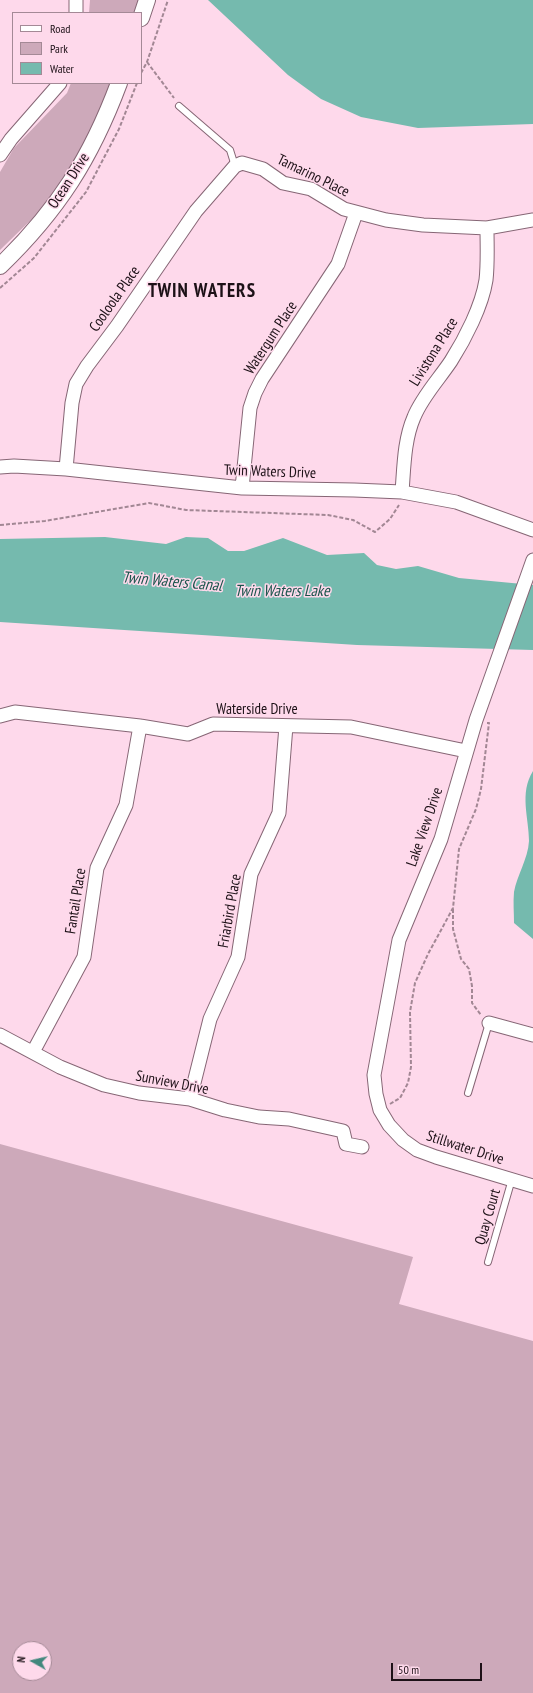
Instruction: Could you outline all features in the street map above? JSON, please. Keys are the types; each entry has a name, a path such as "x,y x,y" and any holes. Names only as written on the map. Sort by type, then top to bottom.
{"street":[{"path":"76,0 76,12"},
{"path":"142,15 147,0"},
{"path":"0,155 11,139 59,84"},
{"name":"Ocean Drive","path":"0,266 25,242 62,196 87,157 107,115 119,84"},
{"name":"Tamarino Place","path":"235,166 242,163 264,169 283,183 310,189 344,209 386,220 417,224 487,228 533,220"},
{"name":"Cooloola Place","path":"66,469 72,403 76,384 192,216 209,194 235,166"},
{"name":"Watergum Place","path":"242,488 250,408 255,393 262,379 338,264 356,213"},
{"name":"Livistona Place","path":"402,492 408,435 414,417 422,402 453,358 465,336 481,297 486,280 487,228"},
{"name":"Twin Waters Drive","path":"0,467 14,466 66,469 242,488 402,492 456,502 533,530"},
{"name":"Lake View Drive","path":"380,1110 376,1094 374,1075 399,940 441,839 476,720 491,683 533,560"},
{"name":"Waterside Drive","path":"0,716 15,712 140,726 188,734 213,724 351,728 466,751"},
{"name":"Fantail Place","path":"33,1052 84,957 97,868 126,805 140,726"},
{"name":"Friarbird Place","path":"190,1099 210,1019 238,957 251,874 279,812 286,726"},
{"path":"489,1023 533,1035"},
{"name":"Sunview Drive","path":"0,1035 60,1068 104,1085 139,1093 190,1099 225,1110 259,1117 289,1119 343,1131 346,1144 362,1148"},
{"name":"Stillwater Drive","path":"380,1110 389,1125 403,1140 417,1150 533,1186"}],"lane":[{"path":"179,106 230,150 235,166"},
{"path":"468,1093 489,1023"},
{"name":"Quay Court","path":"488,1262 512,1179"}],"path":[{"path":"142,71 147,62 168,0"},
{"path":"147,62 179,106"},
{"path":"0,525 45,521 149,503 186,510 328,515 353,520 375,532 390,520 397,510 401,501 402,492"},
{"path":"476,720 489,723 481,789 476,809 459,849 453,908 454,936 461,959 469,969 472,986 472,1003 489,1023"},
{"path":"380,1110 400,1098 408,1083 411,1067 410,1012 415,983 428,954 453,908"}],"green space":[{"path":"90,0 139,0 136,12 89,12"},
{"path":"71,84 115,84 77,164 38,213 0,250 0,172 14,148 67,93"},
{"path":"0,1144 413,1257 399,1304 533,1341 533,1693 0,1693"}],"water":[{"path":"208,0 533,0 533,124 418,128 361,117 321,99 288,75"},
{"name":"Twin Waters Lake","path":"105,537 166,544 186,537 208,538 228,551 244,551 283,538 327,555 364,553 377,565 396,569 418,566 459,578 533,585 533,650 357,645 0,622 0,539"},
{"path":"533,771 533,939 514,923 514,892 528,848 529,832 526,806 526,788"}],"district":[{"name":"TWIN WATERS","path":"202,292"}],"water label":[{"name":"Twin Waters Canal","path":"172,582"}]}
